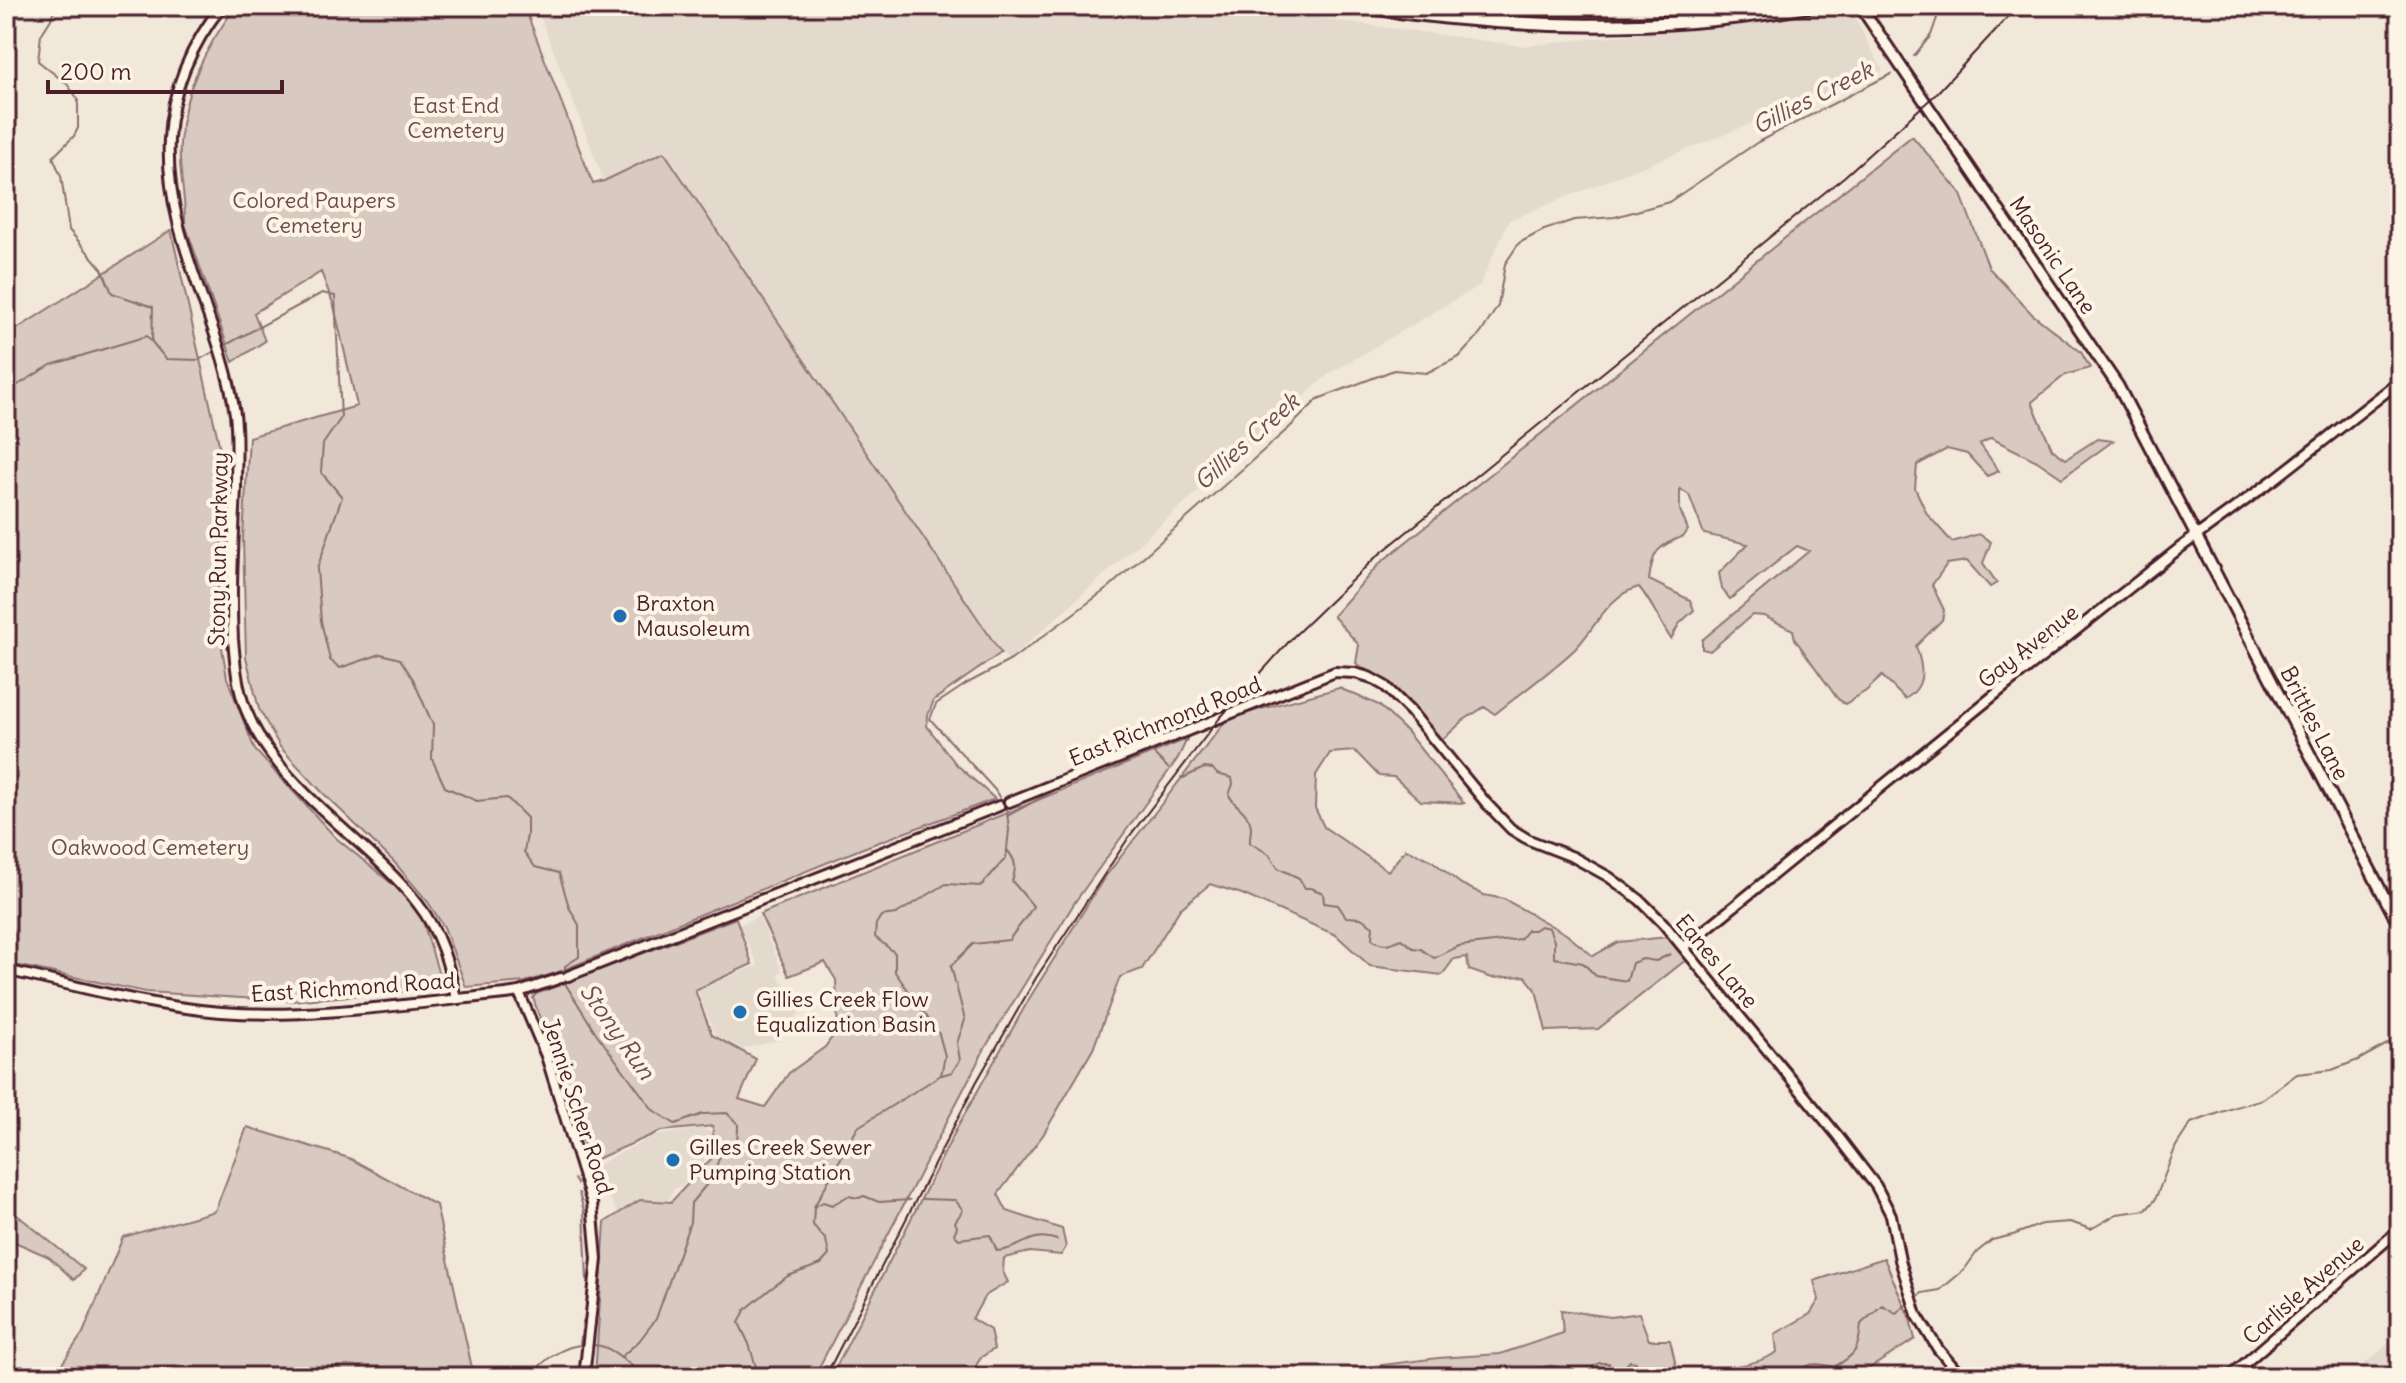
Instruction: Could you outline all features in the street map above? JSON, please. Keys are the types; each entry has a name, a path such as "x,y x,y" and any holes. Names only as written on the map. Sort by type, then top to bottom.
{"highway":[{"path":"1360,6 1429,16 1556,26 1644,26 1708,21 1810,6"}],"main road":[{"name":"Masonic Lane","path":"1860,6 2118,386 2197,536"},
{"name":"Brittles Lane","path":"2197,536 2400,927"}],"street":[{"name":"Stony Run Parkway","path":"222,6 193,50 173,107 168,170 177,225 222,352 234,412 237,443 232,619 235,664 245,709 275,758 418,905 440,942 456,999"},
{"name":"Gay Avenue","path":"1684,947 1996,694 2400,381"},
{"name":"East Richmond Road","path":"1009,802 1335,672"},
{"name":"Eanes Lane","path":"1335,672 1355,673 1385,686 1511,829 1609,877 1640,900 1684,947 1876,1186 1891,1215 1917,1315 1938,1349 1962,1377"},
{"name":"East Richmond Road","path":"6,970 134,999 222,1012 293,1014 519,992 999,806"},
{"name":"Jennie Scher Road","path":"519,992 546,1056 592,1203 597,1259 584,1377"},
{"name":"Carlisle Avenue","path":"2229,1377 2400,1229"}],"shaded area":[{"path":"536,6 1227,6 1524,46 1851,10 1883,71 1509,220 1480,285 1329,374 1008,661 665,152 604,181"},
{"path":"759,916 782,971 778,974 800,1012 779,1040 743,1049 715,1035 697,989 758,965 739,925"},
{"path":"703,1128 711,1132 701,1170 673,1190 669,1200 636,1205 618,1214 593,1167 653,1136"},
{"path":"2397,1337 2400,1342 2400,1377 2348,1377"}],"green space":[{"path":"236,6 524,6 593,184 664,152 1001,653 934,700 927,726 956,764 995,799 863,848 556,973 525,982 466,987 444,927 428,902 395,863 280,747 259,709 246,657 243,537 249,437 357,406 334,306 321,272 254,313 265,341 233,362 185,224 180,153 186,105 206,53"},
{"path":"1912,136 1960,192 1989,268 2032,314 2081,352 2090,368 2065,375 2032,402 2052,449 2066,459 2097,439 2113,441 2062,478 2037,461 1991,438 1980,444 1999,471 1987,476 1967,454 1947,449 1917,465 1915,488 1927,514 1952,542 1979,534 1991,542 1983,563 1997,583 1990,587 1967,561 1947,564 1932,585 1944,610 1942,620 1916,646 1921,676 1912,694 1905,699 1882,676 1845,704 1837,698 1795,639 1793,630 1764,616 1752,615 1710,651 1702,649 1702,640 1809,551 1797,546 1730,599 1722,589 1719,573 1748,544 1704,534 1689,495 1680,489 1680,510 1688,530 1684,536 1667,543 1654,556 1649,580 1690,600 1694,610 1679,624 1671,639 1639,587 1628,591 1610,605 1581,643 1545,675 1495,714 1484,707 1442,740 1396,689 1356,663 1359,645 1333,616 1380,563"},
{"name":"Oakwood Cemetery","path":"171,230 230,493 219,556 217,617 227,678 255,750 336,838 418,905 443,988 290,1001 146,992 6,963 6,336"},
{"path":"1339,688 1379,705 1406,731 1464,803 1421,801 1394,777 1379,776 1355,751 1330,753 1316,775 1315,808 1324,827 1388,871 1406,849 1431,860 1461,884 1484,895 1504,899 1566,934 1593,956 1618,942 1668,937 1687,959 1598,1029 1546,1031 1536,990 1525,976 1492,978 1469,970 1467,957 1454,959 1442,975 1370,966 1336,935 1242,894 1210,884 1180,909 1142,969 1120,977 1093,1049 1043,1135 998,1194 1007,1211 1062,1229 1066,1247 1061,1255 1030,1252 1004,1258 1003,1272 1008,1282 985,1296 972,1319 990,1330 994,1349 980,1358 975,1368 980,1377 831,1377 957,1128 1029,999 1102,881 1228,718"},
{"path":"1187,739 1178,758 1075,902 985,1048 814,1377 595,1377 605,1222 640,1200 671,1202 712,1158 713,1126 661,1131 590,1162 533,998 536,994 736,918 752,964 695,990 712,1035 756,1059 739,1099 765,1107 789,1073 825,1047 838,1029 836,980 825,962 789,976 760,914"},
{"path":"247,1127 349,1158 436,1205 474,1377 53,1377 83,1333 123,1237 215,1211"},
{"path":"6,1206 84,1269 74,1280 49,1257 6,1238"},
{"path":"1884,1258 1910,1319 1915,1339 1856,1377 1251,1377 1266,1371 1330,1374 1438,1358 1500,1354 1563,1333 1561,1310 1611,1317 1639,1313 1649,1340 1670,1340 1677,1370 1742,1365 1777,1352 1775,1334 1810,1314 1819,1300 1814,1281"}],"waterway":[{"path":"55,6 41,35 38,61 67,84 78,99 78,128 53,157 61,176 69,230 102,269 112,293 153,307 152,342 166,359 199,360 218,349"},
{"name":"Gillies Creek","path":"1914,56 1931,35 1939,12"},
{"name":"Gillies Creek","path":"749,1377 756,1367 739,1323 745,1310 769,1290 788,1276 821,1264 829,1255 826,1240 813,1225 814,1207 858,1127 941,1075 945,1056 939,1034 895,972 895,953 875,937 876,924 881,916 896,914 946,884 981,886 1006,858 1009,830 1007,811 995,790 930,719 936,704 1011,660 1108,588 1318,399 1394,370 1426,373 1459,357 1481,333 1498,306 1505,264 1519,243 1574,220 1615,217 1669,202 1758,142 1891,74"},
{"name":"Stony Run","path":"224,346 322,293 335,296 341,418 323,444 321,472 342,497 317,569 321,621 330,660 340,668 381,654 400,659 413,679 433,725 432,759 445,787 477,801 507,798 527,818 524,852 535,867 559,873 569,907 579,925 579,957 565,966 565,973"},
{"path":"6,392 51,365 147,336 151,341"},
{"path":"1007,816 1070,782 1152,752 1168,768"},
{"path":"1181,777 1204,768 1232,778 1229,795 1250,822 1250,843 1269,854 1278,868 1299,878 1305,888 1323,893 1324,903 1338,905 1346,917 1361,918 1373,926 1372,939 1380,943 1402,939 1434,958 1459,946 1520,939 1527,930 1540,926 1549,928 1554,941 1554,958 1583,963 1596,976 1627,981 1632,963 1643,959 1656,961 1670,954"},
{"name":"Gillies Creek","path":"942,1075 952,1072 960,1060 957,1043 965,1020 951,966 973,944 1009,940 1033,906 1012,881 1015,866 1008,851"},
{"name":"Stony Run","path":"566,980 566,985 596,1033 653,1110 675,1124 703,1114 727,1113 738,1124 736,1143 720,1156 712,1178 691,1203 690,1222 656,1319 639,1341 621,1357"},
{"path":"1917,1297 1940,1290 1992,1240 2042,1224 2070,1222 2091,1229 2117,1214 2146,1210 2155,1200 2176,1146 2191,1123 2263,1099 2297,1074 2332,1070 2358,1060 2400,1037"},
{"path":"574,1179 577,1184"},
{"path":"579,1193 584,1211 587,1279"},
{"path":"814,1207 823,1202 832,1205 848,1196 864,1196 879,1202 910,1200"},
{"path":"922,1199 955,1200 963,1210 955,1222 957,1227 954,1234 959,1239 990,1235 997,1251 1039,1237 1057,1240"},
{"path":"1795,1377 1807,1366 1834,1367 1841,1363 1855,1350 1861,1324 1882,1305 1896,1313 1906,1305"},
{"path":"580,1344 583,1322"},
{"name":"Gillies Creek","path":"531,1377 555,1354 570,1347 586,1345"},
{"name":"Gillies Creek","path":"593,1345 614,1352 645,1377"},
{"path":"1575,1377 1599,1363 1609,1363 1607,1373 1616,1376 1630,1361 1636,1362 1639,1377"},
{"path":"1525,1377 1550,1366 1562,1368 1574,1377"}],"railway":[{"path":"825,1377 976,1083 1036,978 1129,837 1219,719 1294,636 1376,557 1845,176 1935,95 2018,6"}],"place":[{"name":"Braxton Mausoleum","path":"620,616"},
{"name":"Gillies Creek Flow Equalization Basin","path":"740,1012"},
{"name":"Gilles Creek Sewer Pumping Station","path":"673,1160"}],"park label":[{"name":"East End Cemetery","path":"456,118"},
{"name":"Colored Paupers Cemetery","path":"314,212"}]}
